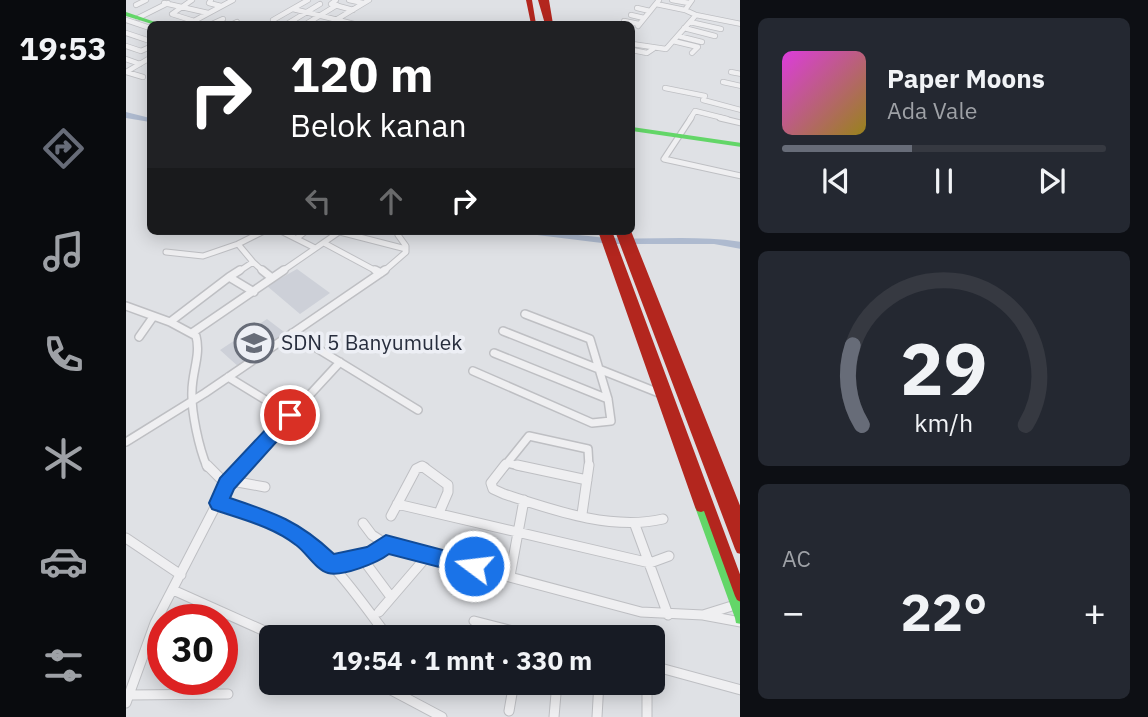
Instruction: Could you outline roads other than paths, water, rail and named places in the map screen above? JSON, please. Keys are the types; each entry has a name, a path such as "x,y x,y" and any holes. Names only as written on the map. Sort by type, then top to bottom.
{"main road":[{"path":"529,0 544,17"},
{"path":"536,0 544,17"},
{"path":"635,129 740,145"},
{"path":"604,235 635,286 654,310 740,525"},
{"path":"610,235 635,286"},
{"path":"620,235 738,600 740,620"},
{"path":"627,235 659,393 738,600"},
{"path":"654,310 740,549"}],"street":[{"path":"136,5 146,0"},
{"path":"192,0 173,14 193,21 233,0"},
{"path":"211,0 209,3 221,6"},
{"path":"273,20 308,0"},
{"path":"349,0 363,3"},
{"path":"333,21 369,0"},
{"path":"673,0 691,2"},
{"path":"131,17 167,1 208,13"},
{"path":"635,24 638,25 657,2 696,15 740,24"},
{"path":"685,10 691,2"},
{"path":"312,21 336,3 353,10"},
{"path":"292,21 320,4"},
{"path":"637,8 650,11"},
{"path":"293,9 322,16 329,21"},
{"path":"631,15 644,18"},
{"path":"635,45 666,49 696,15"},
{"path":"131,17 147,26"},
{"path":"219,21 223,19"},
{"path":"690,22 721,29"},
{"path":"684,29 715,36"},
{"path":"126,33 147,40"},
{"path":"678,36 702,42"},
{"path":"673,41 698,47 692,53"},
{"path":"126,46 139,50 147,48"},
{"path":"635,51 647,53 653,49"},
{"path":"126,59 140,64"},
{"path":"126,72 147,60"},
{"path":"126,72 143,77"},
{"path":"731,72 740,74"},
{"path":"723,82 740,86"},
{"path":"665,88 705,96 740,110"},
{"path":"705,96 665,160 740,176"},
{"path":"695,111 740,123"},
{"path":"166,252 203,256 256,235"},
{"path":"290,235 315,248"},
{"path":"297,238 301,235"},
{"path":"192,333 334,235"},
{"path":"350,235 407,249"},
{"path":"398,235 407,249"},
{"path":"324,243 381,273"},
{"path":"238,244 253,262 272,278"},
{"path":"126,442 228,377 381,273 407,249"},
{"path":"170,322 229,276 253,262"},
{"path":"229,276 254,292"},
{"path":"126,306 192,333 199,352 192,383 192,400 205,464 217,478 227,484 265,487"},
{"path":"473,371 592,423 611,421 608,399 590,339 525,314"},
{"path":"139,337 153,317"},
{"path":"503,331 659,393"},
{"path":"292,333 418,410"},
{"path":"494,353 608,399"},
{"path":"167,604 227,484 340,362"},
{"path":"228,377 290,415"},
{"path":"582,514 588,449 534,436 527,437 492,481 492,488 524,500 582,514 635,524 663,519"},
{"path":"506,463 587,480"},
{"path":"391,516 416,469 424,466 448,485 439,513"},
{"path":"510,576 524,500"},
{"path":"219,503 285,527 315,548 378,625"},
{"path":"397,504 650,562 670,556"},
{"path":"363,523 372,535 386,544 633,610 740,620"},
{"path":"635,524 668,615"},
{"path":"126,538 181,575"},
{"path":"331,565 362,558 377,552 386,544"},
{"path":"379,612 428,555"},
{"path":"362,558 391,597"},
{"path":"173,590 259,628"},
{"path":"703,615 738,600"},
{"path":"474,621 487,625"},
{"path":"147,645 128,699 208,695"},
{"path":"665,669 740,690"},
{"path":"401,695 442,717"},
{"path":"509,712 512,695"},
{"path":"554,717 555,695"},
{"path":"597,717 598,695"},
{"path":"647,695 648,717"}],"waterway":[{"path":"126,115 147,119"},
{"path":"561,235 610,241 714,241 740,246"}],"place":[{"name":"SDN 5 Banyumulek","path":"254,343"}]}
